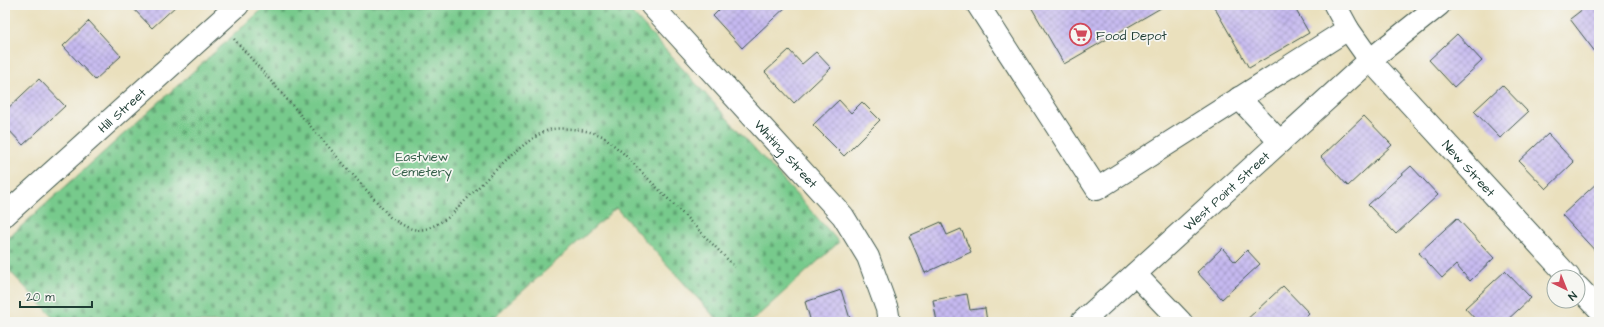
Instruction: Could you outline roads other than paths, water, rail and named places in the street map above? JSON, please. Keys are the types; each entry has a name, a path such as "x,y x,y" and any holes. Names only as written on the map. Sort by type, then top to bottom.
{"street":[{"name":"Hill Street","path":"5,215 238,5"},
{"name":"Whiting Street","path":"651,5 843,216 868,257 887,309 889,322"},
{"path":"978,5 1097,189 1348,29"},
{"name":"New Street","path":"1334,5 1348,29 1370,60 1562,269"},
{"name":"West Point Street","path":"1082,322 1370,60 1439,5"},
{"path":"1239,98 1280,142"},
{"path":"1135,274 1181,322"},
{"path":"1586,295 1599,309"}],"place":[{"name":"Food Depot","path":"1081,35"}],"park label":[{"name":"Eastview Cemetery","path":"422,164"}]}
